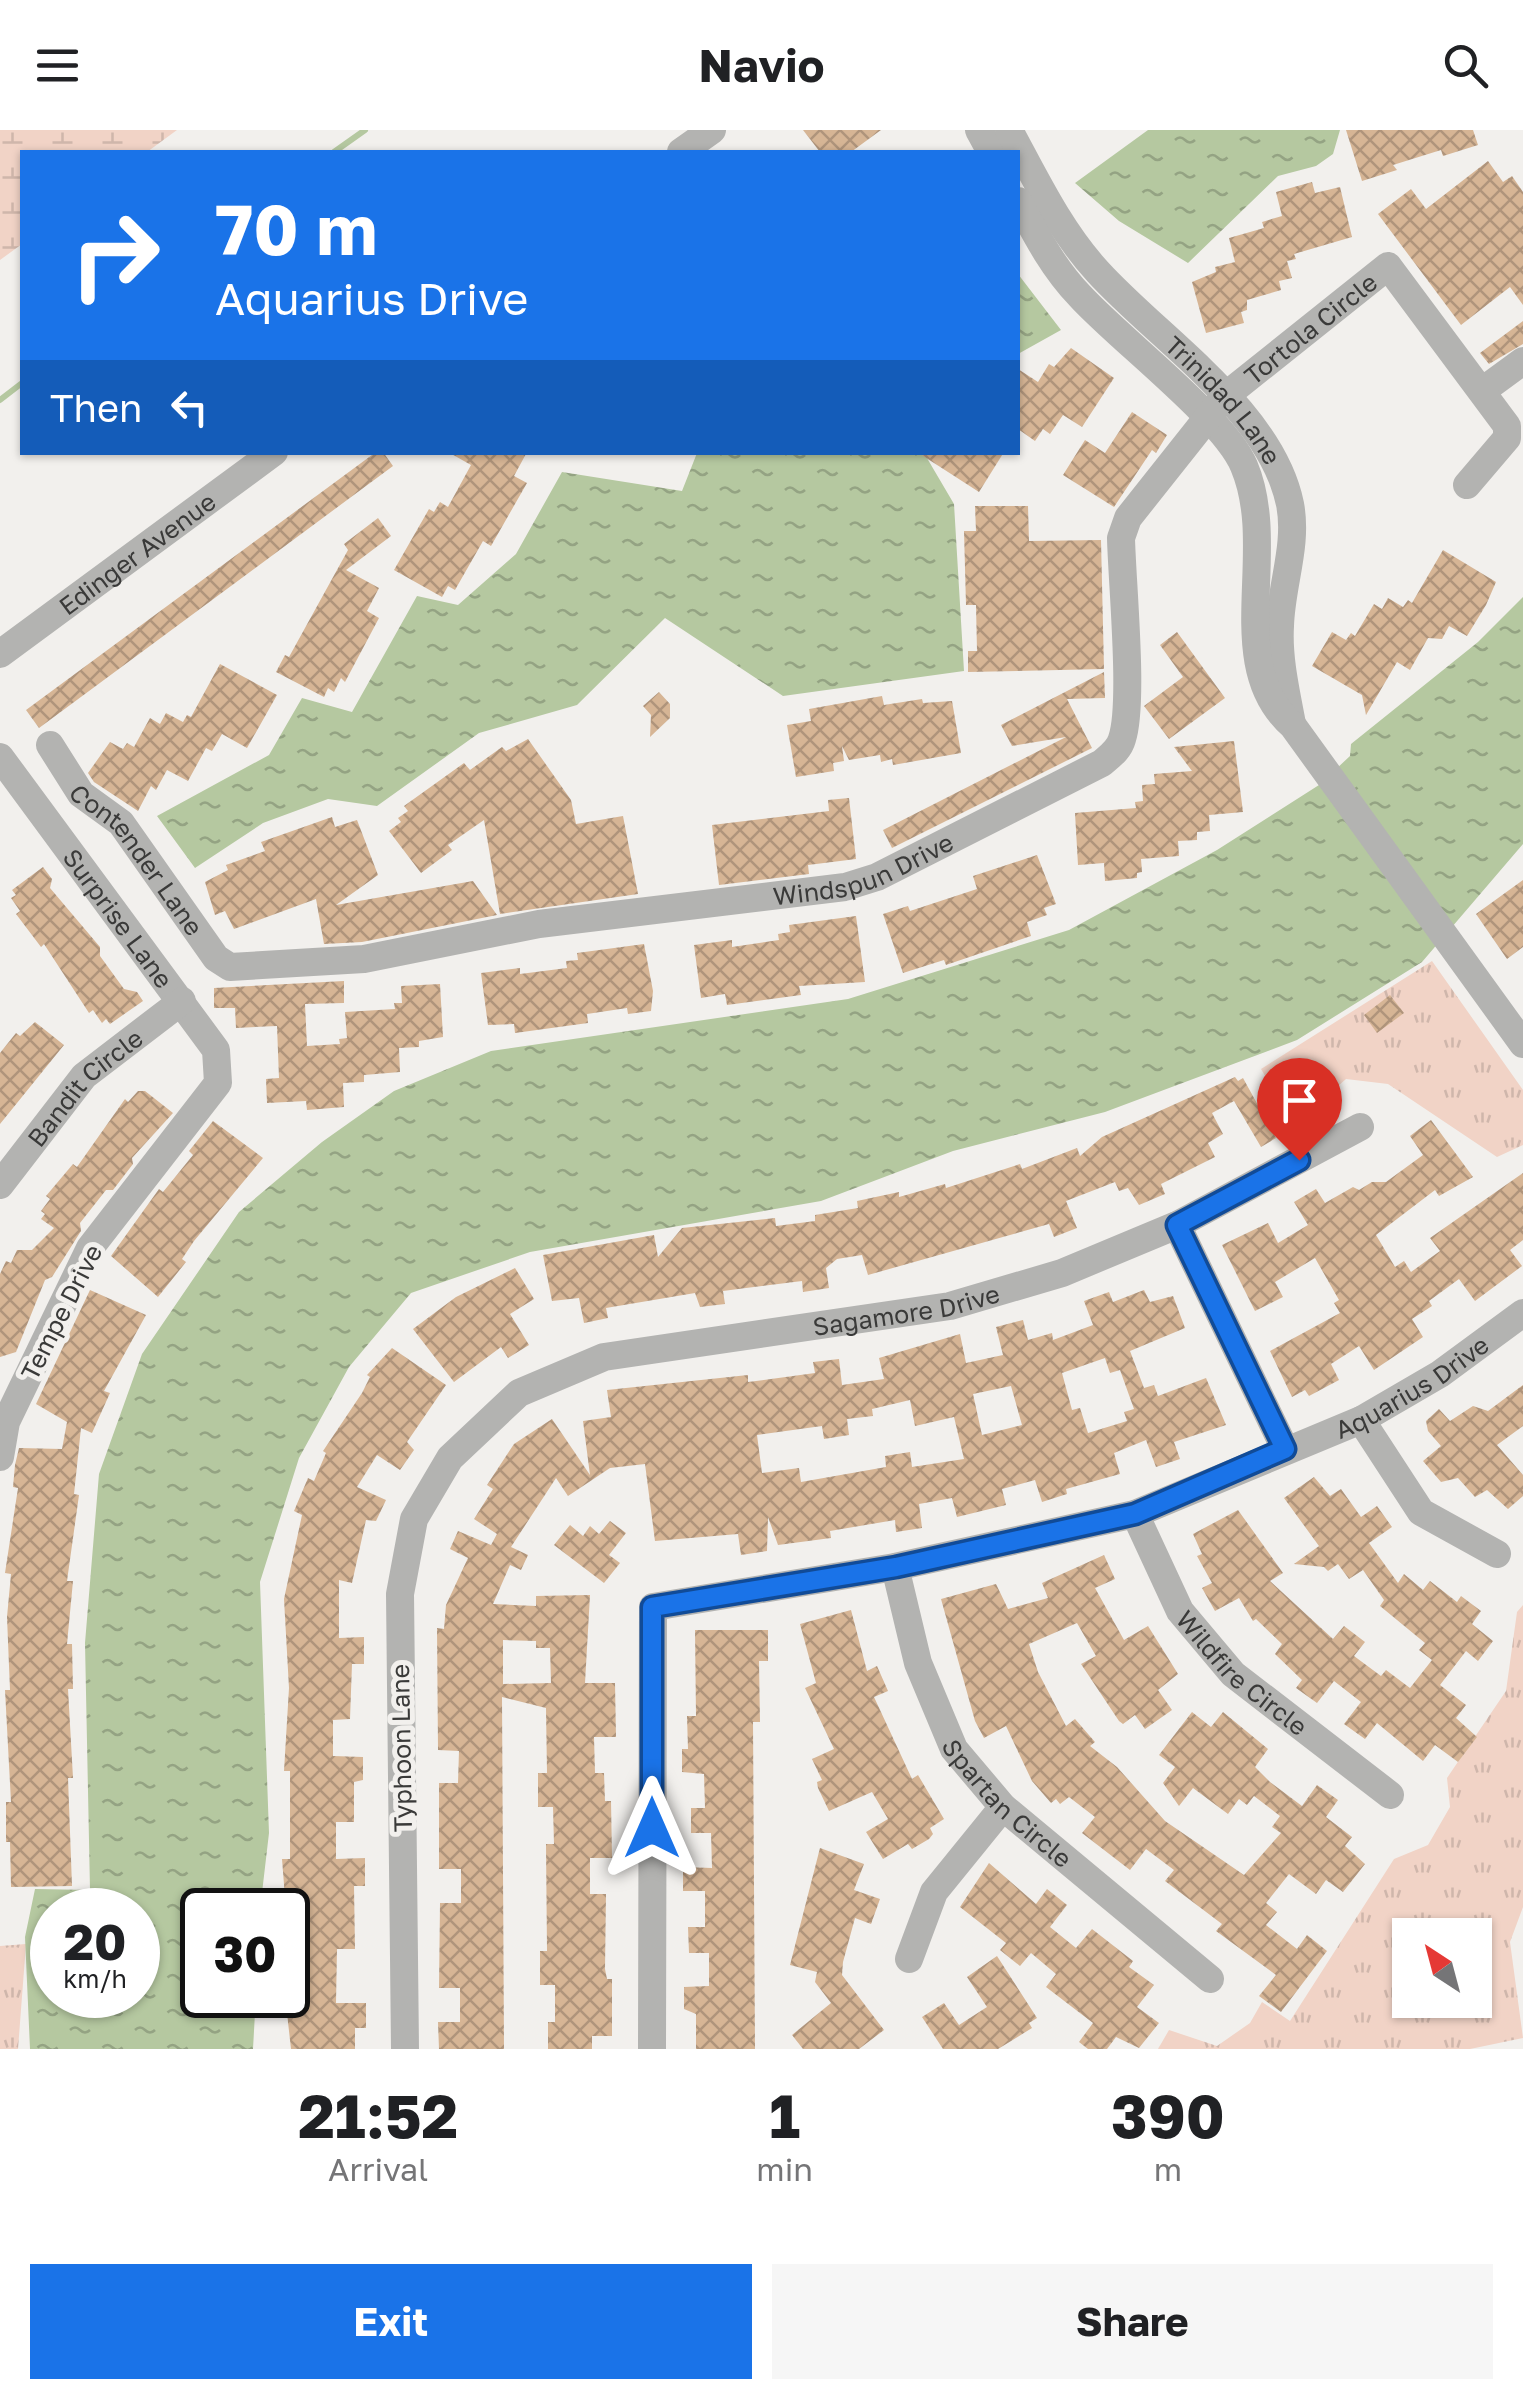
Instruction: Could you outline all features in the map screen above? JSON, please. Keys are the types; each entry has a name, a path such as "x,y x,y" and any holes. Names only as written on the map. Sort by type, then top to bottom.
{"street":[{"path":"684,150 712,130"},
{"name":"Trinidad Lane","path":"1009,130 1064,228 1215,407 1243,462 1259,510 1255,639 1260,678 1273,708 1293,726 1523,1044"},
{"name":"Trinidad Lane","path":"1020,205 1048,257 1080,296 1215,407"},
{"name":"Tortola Circle","path":"1215,407 1388,266 1507,426 1506,438 1467,485"},
{"path":"1482,392 1523,361"},
{"name":"Windspun Drive","path":"230,966 364,958 539,924 864,883 1102,763 1123,738 1122,530 1215,407"},
{"name":"Edinger Avenue","path":"0,654 270,455"},
{"name":"Contender Lane","path":"50,744 81,794 120,823 216,958 230,966"},
{"name":"Surprise Lane","path":"1,757 216,1050 218,1083"},
{"name":"Bandit Circle","path":"0,1185 84,1076 182,1002"},
{"name":"Tempe Drive","path":"0,1457 6,1422 90,1248 218,1083"},
{"name":"Sagamore Drive","path":"450,1458 519,1393 604,1357 950,1306 1062,1273 1177,1225 1360,1126"},
{"path":"1177,1225 1285,1449"},
{"name":"Aquarius Drive","path":"652,2049 652,1607 896,1567 1135,1514 1360,1420 1440,1374 1523,1313"},
{"path":"1360,1420 1421,1512 1497,1554"},
{"name":"Typhoon Lane","path":"404,2049 400,1594 414,1519 450,1458"},
{"name":"Wildfire Circle","path":"1135,1514 1180,1611 1232,1674 1390,1795"},
{"name":"Spartan Circle","path":"896,1567 918,1664 954,1749 1002,1807 1210,1978"},
{"path":"909,1959 934,1892 1002,1807"}],"green space":[{"path":"0,130 177,130 150,150 20,150 20,245 0,260"},
{"path":"1432,961 1523,1090 1523,1145 1497,1157 1388,1084 1346,1079 1294,1125 1261,1069"},
{"path":"1523,1605 1523,1907 1510,1942 1523,2038 1470,2049 1158,2049 1169,2030 1217,2046 1250,2023 1262,2002 1290,2021 1394,1859 1428,1845 1450,1807 1447,1778 1506,1691 1517,1612"},
{"path":"26,1944 18,2049 0,2049 0,1946"}],"water":[{"path":"1148,130 1340,130 1333,154 1316,166 1278,176 1188,263 1119,221 1075,183"},
{"path":"1020,277 1061,330 1020,353"},
{"path":"696,455 925,455 954,504 964,671 783,696 665,618 577,705 479,733 377,806 328,799 263,823 195,868 157,816 269,755 302,698 352,712 417,596 458,605 516,554 562,472 682,491"},
{"path":"1523,597 1523,844 1422,962 1297,1040 1105,1112 953,1151 821,1201 530,1252 411,1293 349,1367 299,1458 260,1582 269,1833 263,1888 180,1888 180,2018 255,2018 253,2049 30,2049 25,1937 30,1913 30,2018 160,2018 160,1888 90,1888 85,1643 99,1474 142,1354 239,1212 322,1142 394,1091 491,1051 848,999 1069,930 1217,850 1319,785 1350,756 1351,744 1478,642"}],"building":[{"path":"803,130 881,130 854,150 818,150"},
{"path":"1346,130 1473,130 1478,145 1443,156 1441,150 1393,165 1397,170 1362,181"},
{"path":"1488,161 1503,182 1512,176 1523,192 1523,305 1510,287 1461,325 1378,214 1411,189 1426,209"},
{"path":"1312,182 1315,193 1340,187 1352,237 1294,254 1296,259 1287,261 1292,278 1279,281 1281,290 1247,300 1247,310 1241,312 1244,323 1206,333 1192,282 1216,272 1215,267 1235,262 1229,238 1264,228 1262,222 1282,216 1276,192"},
{"path":"1523,321 1523,344 1489,364 1480,353"},
{"path":"1071,348 1114,378 1082,427 1063,415 1050,434 1043,429 1035,441 1020,430 1020,370 1038,382 1049,364 1054,367"},
{"path":"1132,412 1167,435 1156,453 1152,450 1114,507 1063,475 1085,440 1105,453"},
{"path":"372,455 385,455 393,466 39,728 26,710"},
{"path":"453,455 525,455 514,476 527,483 491,546 483,541 455,590 448,586 442,597 394,570 429,509 434,512 440,502 448,507 471,465"},
{"path":"922,455 1002,455 979,492"},
{"path":"975,506 1028,506 1029,541 1101,540 1104,669 968,672 968,651 977,651 976,605 966,605 964,531 976,531"},
{"path":"378,518 391,536 346,570 379,588 367,611 379,618 345,682 341,678 334,692 328,688 324,697 276,672 285,655 289,657 348,550 344,544"},
{"path":"1443,550 1496,582 1486,605 1467,636 1449,626 1442,639 1428,638 1410,670 1397,662 1366,715 1362,695 1312,666 1332,632 1346,640 1351,633 1355,636 1374,604 1382,609 1388,598 1403,607 1408,600 1412,603"},
{"path":"1177,632 1225,698 1169,739 1144,706 1183,677 1160,645"},
{"path":"220,664 277,695 247,748 222,734 212,751 206,748 188,781 167,770 156,790 151,786 138,811 94,782 88,773 110,742 123,749 127,743 134,747 150,718 160,724 166,713 183,722 187,715 191,717"},
{"path":"1104,672 1105,698 1067,699 1092,748 892,848 883,830 1066,737 1012,746 1001,725"},
{"path":"659,692 670,704 670,718 650,737 651,715 643,706"},
{"path":"882,696 884,705 922,699 923,703 952,701 961,753 893,765 892,759 881,762 880,755 849,760 842,746 844,761 833,763 834,771 796,777 787,725 811,721 809,709"},
{"path":"528,739 571,800 576,824 623,816 638,894 500,914 484,820 448,845 452,850 421,873 389,831 408,811 404,806 464,763 470,770 502,747 506,751"},
{"path":"1234,741 1243,812 1209,815 1210,831 1197,832 1197,840 1178,841 1179,856 1141,859 1142,872 1137,873 1137,878 1105,881 1104,863 1078,865 1075,813 1136,808 1135,802 1143,801 1142,785 1155,784 1154,774 1192,771 1174,747"},
{"path":"849,798 856,859 808,865 809,874 719,885 712,825 829,811 828,800"},
{"path":"332,817 335,827 357,820 378,875 336,905 473,881 497,915 362,942 324,944 316,899 234,929 225,911 215,915 205,882 228,870 226,865 265,851 261,842"},
{"path":"1037,855 1056,904 1044,908 1047,915 1027,922 1031,936 946,965 944,960 903,973 883,914 908,906 910,911 977,889 973,876"},
{"path":"43,867 52,879 50,888 100,947 100,956 124,989 137,992 143,1001 110,1024 106,1019 102,1023 93,1010 89,1013 44,944 41,947 16,914 20,911 11,898 16,895 12,890"},
{"path":"1523,880 1523,947 1507,959 1476,914"},
{"path":"856,916 865,982 799,986 801,995 727,1005 725,994 701,998 694,945 732,940 732,947 779,940 778,934 790,932 789,925"},
{"path":"644,944 653,991 651,1011 628,1014 627,1008 587,1014 588,1023 515,1033 514,1024 488,1025 481,973 520,968 520,974 567,968 566,961 578,960 577,953"},
{"path":"344,981 344,1003 305,1004 307,1046 340,1044 339,1039 347,1038 345,1012 395,1009 394,1003 402,1003 401,986 440,984 443,1037 419,1041 419,1047 399,1048 400,1072 364,1075 364,1082 343,1083 344,1107 307,1110 306,1101 267,1103 266,1079 279,1078 277,1026 236,1028 235,1008 214,1008 214,988"},
{"path":"1390,995 1404,1013 1377,1033 1364,1015"},
{"path":"35,1022 64,1045 0,1124 0,1053 16,1033 20,1036"},
{"path":"1235,1077 1238,1081 1243,1078 1276,1138 1261,1147 1234,1101 1212,1113 1223,1134 1208,1143 1215,1157 1161,1184 1165,1194 1139,1205 1128,1188 1119,1191 1115,1182 1066,1201 1077,1228 1054,1237 1049,1224 868,1275 862,1255 837,1259 826,1268 829,1288 803,1292 802,1281 723,1291 725,1304 700,1307 695,1293 606,1308 608,1318 584,1323 579,1298 552,1301 543,1255 654,1235 658,1257 682,1228 775,1218 776,1226 815,1221 815,1215 858,1208 857,1201 899,1192 899,1197 945,1184 946,1188 1020,1164 1022,1169 1077,1148 1080,1156 1102,1137"},
{"path":"138,1091 145,1091 173,1113 132,1158 133,1164 113,1190 106,1190 80,1223 81,1231 52,1277 45,1280 16,1352 0,1357 0,1274 6,1261 11,1263 17,1250 32,1250 54,1228 41,1219 45,1214 41,1211 50,1199 46,1196 73,1164 77,1167 125,1099 128,1102"},
{"path":"1431,1120 1473,1177 1439,1196 1435,1190 1376,1235 1395,1267 1404,1261 1411,1272 1440,1251 1430,1238 1523,1173 1523,1240 1510,1250 1522,1266 1475,1301 1459,1279 1429,1301 1432,1306 1412,1319 1423,1337 1374,1370 1359,1346 1331,1364 1339,1380 1309,1396 1305,1390 1292,1397 1270,1351 1340,1313 1334,1303 1339,1300 1315,1258 1275,1282 1283,1297 1255,1311 1222,1245 1268,1223 1278,1243 1308,1225 1294,1202 1316,1189 1325,1203 1353,1187 1359,1190 1372,1182 1386,1182 1423,1155 1410,1136"},
{"path":"213,1121 263,1158 194,1241 182,1259 186,1262 158,1297 111,1256 159,1189 163,1192 193,1155 189,1151"},
{"path":"515,1268 534,1299 510,1314 529,1345 508,1358 501,1347 454,1382 413,1329 456,1297"},
{"path":"90,1290 146,1315 104,1391 110,1393 92,1433 81,1428 74,1494 79,1495 67,1581 73,1581 67,1644 72,1644 73,1689 68,1689 73,1778 68,1778 72,1886 11,1887 10,1842 6,1842 6,1802 11,1802 5,1690 10,1690 7,1617 11,1574 5,1573 18,1488 13,1487 15,1465 19,1448 62,1449 67,1422 36,1404"},
{"path":"1144,1290 1150,1302 1173,1296 1185,1328 1130,1351 1144,1388 1154,1385 1158,1396 1206,1378 1226,1425 1174,1442 1180,1459 1156,1467 1146,1440 1114,1453 1120,1474 1066,1489 1067,1494 1042,1502 1035,1480 1002,1489 1006,1505 957,1517 952,1498 919,1504 922,1528 896,1532 895,1520 830,1531 831,1538 778,1545 768,1517 767,1551 741,1555 738,1534 655,1541 645,1464 610,1468 568,1496 556,1478 511,1547 528,1555 521,1570 510,1565 493,1604 536,1606 536,1596 590,1595 585,1683 615,1683 616,1737 594,1737 595,1773 604,1773 605,1801 611,1801 612,1858 590,1858 590,1894 606,1894 605,1969 607,1979 612,1979 612,2036 592,2036 592,2049 548,2049 548,2022 555,2022 555,1985 540,1985 540,1951 547,1951 546,1844 554,1844 553,1807 538,1807 538,1773 547,1773 546,1708 502,1697 504,2049 439,2049 438,2022 460,2022 460,1988 439,1988 440,1903 461,1903 461,1869 439,1869 439,1783 458,1783 459,1751 438,1750 437,1628 444,1629 446,1605 468,1558 450,1549 458,1531 491,1545 497,1534 474,1519 493,1489 487,1485 514,1444 552,1419 590,1475 583,1421 611,1417 607,1390 748,1375 748,1382 771,1379 815,1373 813,1362 839,1359 842,1385 884,1379 879,1358 960,1334 966,1363 1003,1355 996,1327 1023,1320 1028,1340 1052,1333 1053,1340 1093,1325 1084,1301 1109,1292 1113,1302","holes":["1105,1358 1110,1373 1120,1370 1134,1409 1124,1412 1127,1421 1088,1433 1080,1408 1072,1410 1062,1373","1011,1386 1022,1425 982,1435 973,1394","910,1400 915,1426 954,1417 964,1459 912,1467 910,1452 885,1456 886,1467 801,1482 799,1468 762,1473 757,1435 822,1426 824,1439 849,1435 847,1419 873,1416 872,1409","503,1640 536,1641 536,1648 550,1648 551,1683 503,1684"]},
{"path":"392,1348 446,1385 407,1442 414,1450 400,1470 377,1455 357,1487 386,1500 376,1521 366,1520 352,1583 339,1580 339,1638 364,1637 364,1664 352,1664 350,1719 333,1720 333,1756 363,1757 363,1780 354,1782 354,1822 336,1822 336,1859 365,1858 365,1886 354,1886 355,1949 337,1949 336,2003 366,2003 366,2028 355,2028 355,2049 291,2049 288,2018 310,2018 310,1888 284,1888 282,1859 290,1859 290,1771 284,1771 289,1688 284,1599 302,1515 294,1511 308,1478 314,1481 326,1453 323,1451 362,1393 370,1377 367,1375"},
{"path":"1523,1385 1523,1426 1497,1445 1523,1475 1523,1496 1508,1509 1487,1490 1475,1497 1458,1478 1441,1482 1423,1461 1441,1446 1428,1431 1426,1421 1439,1409 1450,1421 1473,1406 1488,1411"},
{"path":"1314,1477 1330,1496 1341,1489 1361,1517 1377,1506 1392,1527 1369,1543 1398,1583 1404,1574 1423,1590 1430,1581 1457,1602 1461,1596 1481,1611 1472,1624 1493,1641 1478,1661 1466,1651 1440,1685 1466,1705 1456,1718 1477,1737 1458,1762 1435,1745 1423,1761 1377,1723 1365,1739 1344,1724 1361,1702 1334,1681 1317,1703 1296,1688 1302,1680 1275,1654 1282,1644 1256,1619 1253,1621 1239,1598 1215,1611 1202,1588 1212,1583 1197,1556 1202,1554 1193,1534 1238,1510 1283,1573 1270,1581 1333,1639 1344,1626 1365,1642 1354,1656 1381,1676 1386,1670 1410,1688 1432,1660 1419,1650 1425,1643 1380,1606 1384,1600 1363,1570 1349,1579 1338,1564 1328,1571 1324,1567 1294,1564 1319,1546 1284,1498"},
{"path":"610,1521 626,1533 609,1555 620,1563 604,1583 554,1545 570,1525 583,1536 590,1526 599,1534"},
{"path":"1104,1555 1115,1579 1095,1588 1124,1640 1148,1626 1178,1674 1158,1690 1172,1710 1145,1729 1135,1715 1123,1724 1119,1721 1081,1664 1096,1656 1077,1623 1029,1644 1038,1672 1066,1726 1075,1719 1095,1742 1090,1746 1117,1767 1165,1821 1244,1875 1281,1833 1272,1827 1280,1816 1254,1796 1247,1805 1239,1799 1228,1814 1193,1788 1179,1806 1163,1783 1175,1767 1159,1755 1192,1712 1211,1727 1223,1712 1268,1749 1255,1767 1270,1782 1302,1806 1317,1785 1338,1800 1326,1817 1352,1837 1345,1846 1365,1864 1343,1892 1326,1880 1316,1894 1289,1874 1266,1903 1277,1912 1266,1925 1297,1949 1307,1935 1327,1951 1281,2012 1259,1996 1276,1975 1216,1931 1222,1924 1165,1881 1174,1870 1146,1849 1130,1870 1082,1833 1095,1817 1069,1797 1060,1804 1056,1799 1051,1803 1032,1781 1006,1726 984,1738 975,1721 941,1599 996,1584 1008,1609 1048,1598 1042,1583"},
{"path":"851,1610 867,1671 877,1666 888,1691 874,1697 912,1779 918,1775 944,1819 930,1828 933,1834 929,1839 912,1849 908,1844 883,1859 866,1832 888,1819 872,1792 829,1811 818,1788 817,1782 822,1780 812,1759 834,1749 805,1688 816,1683 800,1624"},
{"path":"695,1630 768,1630 768,1661 759,1661 760,1722 753,1722 755,2049 696,2049 696,2014 684,2009 684,1987 709,1986 709,1953 689,1953 688,1927 705,1927 705,1891 683,1891 683,1867 712,1868 711,1833 691,1833 691,1808 705,1808 704,1774 682,1772 682,1749 688,1749 687,1716 696,1716"},
{"path":"820,1848 864,1864 854,1890 880,1899 871,1924 855,1918 843,1962 842,1975 884,2030 859,2049 803,2049 792,2035 831,2003 815,1982 817,1972 790,1965"},
{"path":"989,1863 1036,1904 1047,1889 1067,1905 1050,1927 1076,1948 1092,1929 1133,1961 1129,1967 1154,1985 1137,2007 1159,2023 1139,2048 1116,2037 1107,2049 1088,2049 1079,2042 1093,2023 1046,1987 1056,1974 1031,1953 1020,1966 1000,1950 1006,1943 960,1907"},
{"path":"997,1956 1037,2018 1029,2023 1032,2028 998,2049 943,2049 922,2017 944,2003 959,2025 987,2007 967,1977"}],"waterway":[{"path":"337,150 365,130"},
{"path":"0,400 20,385"}],"route":[{"path":"652,1828 652,1607 896,1567 1135,1514 1285,1449 1177,1225 1299,1160"}]}
